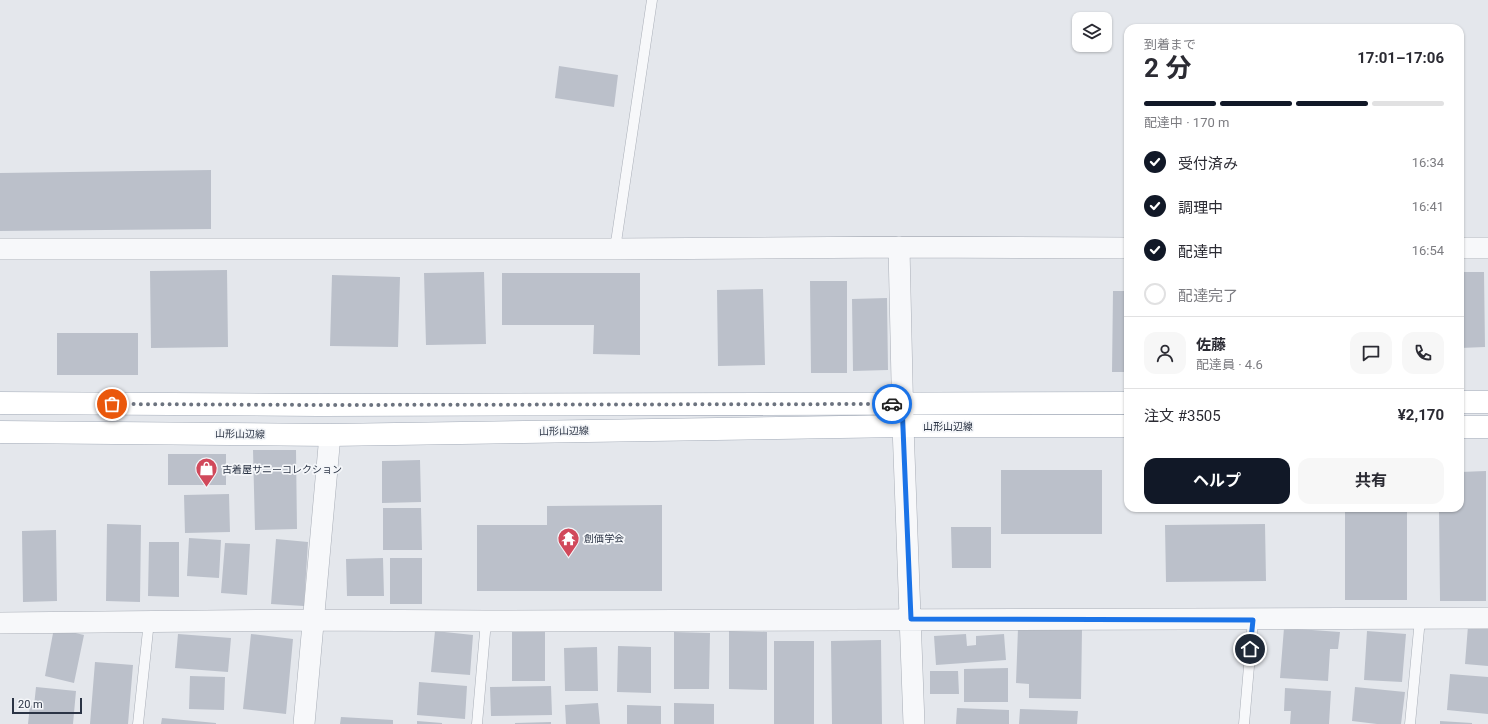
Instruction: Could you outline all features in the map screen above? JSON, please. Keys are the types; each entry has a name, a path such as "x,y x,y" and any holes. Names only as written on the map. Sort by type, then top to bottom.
{"main road":[{"path":"1464,402 1488,402"},
{"name":"山形山辺線","path":"0,403 319,405 902,415 1124,426"},
{"name":"山形山辺線","path":"0,432 330,435 902,415 1124,403"},
{"path":"1464,427 1488,427"}],"street":[{"path":"898,247 902,415 914,724"},
{"path":"0,249 1124,248"},
{"path":"1464,248 1488,248"},
{"path":"304,724 330,435"},
{"path":"0,623 313,620 1253,620 1488,618"}],"lane":[{"path":"615,249 652,0"},
{"path":"1410,724 1420,619"},
{"path":"1244,724 1253,620"},
{"path":"138,724 149,621"},
{"path":"477,724 486,621"}],"building":[{"path":"559,66 618,75 614,107 555,98"},
{"path":"211,170 211,229 0,231 0,173"},
{"path":"227,270 228,347 151,348 150,271"},
{"path":"484,272 486,344 426,345 424,273"},
{"path":"1464,272 1484,272 1485,347 1464,348"},
{"path":"502,273 640,273 640,355 593,354 594,325 502,325"},
{"path":"332,275 400,277 398,347 330,346"},
{"path":"810,281 847,281 847,373 811,373"},
{"path":"763,289 765,365 718,366 717,290"},
{"path":"1113,291 1124,291 1124,372 1112,372"},
{"path":"887,298 888,370 853,371 852,299"},
{"path":"57,333 138,333 138,375 57,375"},
{"path":"253,450 296,450 297,529 255,530"},
{"path":"168,454 226,454 226,485 168,485"},
{"path":"420,460 421,502 382,503 382,461"},
{"path":"1001,470 1102,470 1102,534 1001,534"},
{"path":"1486,471 1486,601 1440,601 1439,512 1464,512 1464,472"},
{"path":"229,494 230,532 185,533 184,495"},
{"name":"創価学会","path":"662,505 662,591 477,591 477,525 547,525 547,506"},
{"path":"383,508 421,508 422,550 383,550"},
{"path":"1345,512 1407,512 1407,600 1345,600"},
{"path":"107,524 141,525 140,602 106,601"},
{"path":"1265,524 1266,581 1166,582 1165,525"},
{"path":"951,527 991,527 991,568 952,568"},
{"path":"56,530 57,601 23,602 22,531"},
{"path":"189,538 221,540 219,578 187,576"},
{"path":"276,539 308,542 304,606 271,604"},
{"path":"149,542 179,542 179,597 148,596"},
{"path":"225,543 250,544 247,595 221,593"},
{"path":"383,558 384,596 347,596 346,559"},
{"path":"390,558 422,558 422,604 390,604"},
{"path":"1468,626 1488,628 1488,666 1465,664"},
{"path":"54,628 84,635 74,683 45,676"},
{"path":"1018,628 1082,629 1081,699 1029,698 1029,684 1016,683"},
{"path":"1284,628 1340,632 1338,649 1330,649 1328,681 1280,678"},
{"path":"435,631 473,635 470,675 431,672"},
{"path":"512,631 545,631 545,681 512,681"},
{"path":"729,631 767,632 767,690 729,689"},
{"path":"1367,631 1406,634 1402,682 1364,680"},
{"path":"674,632 710,633 709,689 674,689"},
{"path":"178,634 231,638 228,672 175,668"},
{"path":"251,634 293,639 286,714 243,709"},
{"path":"966,634 967,646 976,645 976,636 1004,634 1006,660 936,665 934,636"},
{"path":"881,640 882,724 832,724 831,641"},
{"path":"774,641 814,641 814,724 774,724"},
{"path":"618,646 651,647 651,693 617,692"},
{"path":"597,647 598,691 565,691 564,648"},
{"path":"95,662 133,665 128,724 90,724"},
{"path":"1008,668 1008,702 964,702 964,669"},
{"path":"930,671 958,671 959,694 930,694"},
{"path":"1450,674 1488,677 1488,714 1447,710"},
{"path":"190,676 225,677 224,710 189,709"},
{"path":"419,682 467,686 465,719 417,715"},
{"path":"551,686 552,715 491,716 490,687"},
{"path":"36,687 76,691 73,724 28,724 30,705 34,706"},
{"path":"1355,687 1405,692 1401,724 1377,724 1352,721"},
{"path":"1285,688 1331,691 1329,724 1290,724 1291,711 1284,711"},
{"path":"598,703 600,724 566,724 565,705"},
{"path":"674,703 714,704 714,724 674,724"},
{"path":"627,705 661,706 661,724 627,724"},
{"path":"957,708 1009,710 1009,724 956,724"},
{"path":"1020,709 1078,711 1077,724 1019,724"},
{"path":"341,717 393,720 393,724 340,724"},
{"path":"162,718 216,723 216,724 161,724"},
{"path":"417,721 442,723 442,724 417,724"},
{"path":"1440,721 1472,723 1472,724 1440,724"},
{"path":"551,722 551,724 515,724 515,723"}],"way so far":[{"path":"112,404 892,404"}],"place":[{"name":"古着屋サニーコレクション","path":"207,488"},
{"name":"創価学会","path":"569,558"}],"route":[{"path":"892,404 902,404 911,619 1253,620 1250,649"}]}
